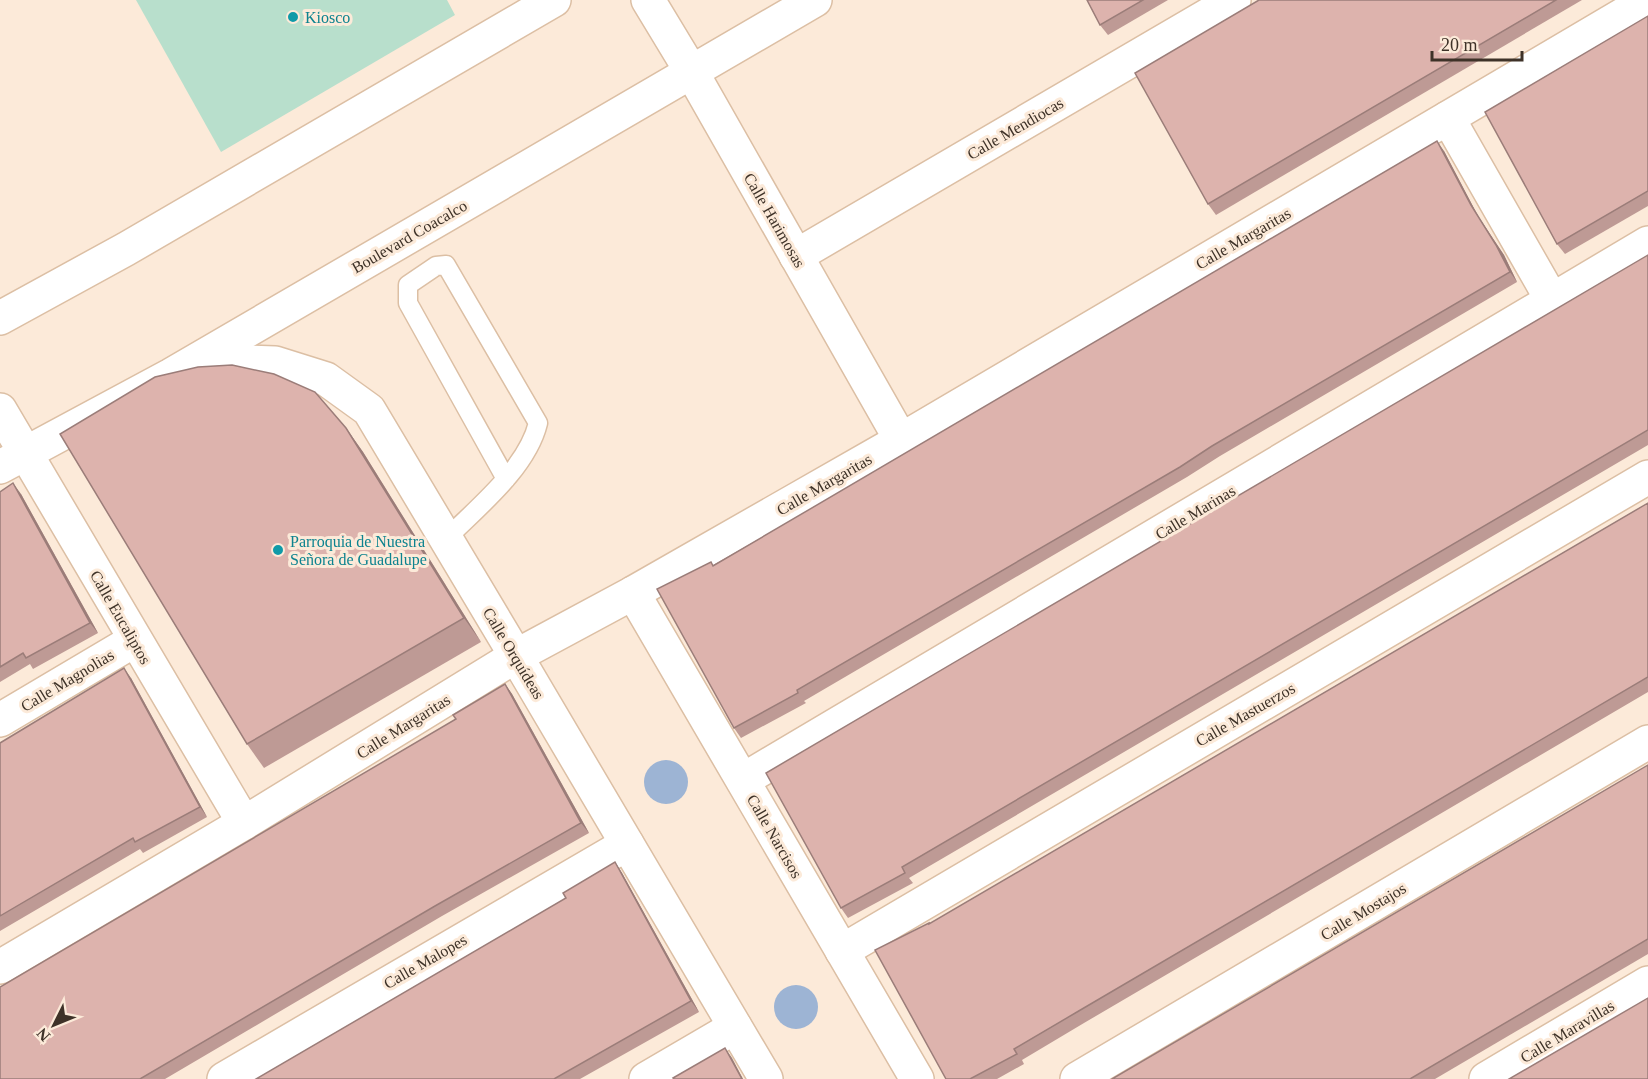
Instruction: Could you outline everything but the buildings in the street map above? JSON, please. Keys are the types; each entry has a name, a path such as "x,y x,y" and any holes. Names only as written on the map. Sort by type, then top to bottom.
{"street":[{"path":"0,318 126,249 554,0"},
{"name":"Calle Harimosas","path":"648,0 901,440"},
{"name":"Boulevard Coacalco","path":"13,460 171,375 815,0"},
{"name":"Calle Mendiocas","path":"796,256 1234,0"},
{"name":"Calle Margaritas","path":"0,967 244,823 516,656 633,593 901,440 1648,0"},
{"path":"1448,118 1552,300"},
{"name":"Calle Marinas","path":"743,780 1648,243"},
{"name":"Calle Orquídeas","path":"171,375 222,361 275,363 326,379 369,410 766,1079"},
{"name":"Calle Eucaliptos","path":"0,410 13,460 135,640 244,823"},
{"name":"Calle Mastuerzos","path":"842,951 1648,477"},
{"name":"Calle Narcisos","path":"633,593 917,1079"},
{"name":"Calle Magnolias","path":"0,720 135,640"},
{"name":"Calle Mostajos","path":"1077,1079 1648,742"},
{"name":"Calle Malopes","path":"224,1079 627,844"},
{"name":"Calle Maravillas","path":"1486,1079 1648,983"},
{"path":"646,1079 735,1027"}],"lane":[{"path":"446,539 506,479 534,439 538,423 447,266 436,266 408,285 408,303 506,479"}],"green space":[{"path":"136,0 447,0 455,15 221,152"}],"water":[{"path":"666,760 682,766 688,782 682,798 666,804 650,798 644,782 650,766"},
{"path":"796,985 812,991 818,1007 812,1023 796,1029 780,1023 774,1007 780,991"}],"place":[{"name":"Kiosco","path":"293,17"},
{"name":"Parroquia de Nuestra Señora de Guadalupe","path":"278,550"}]}
